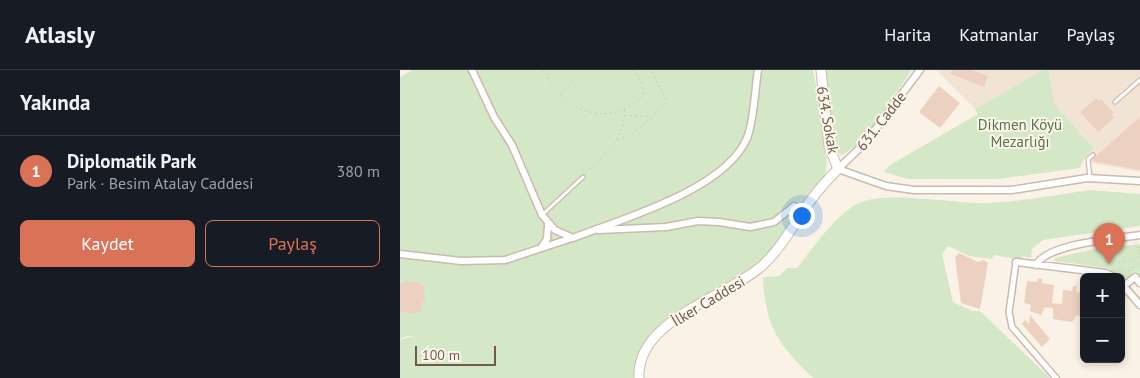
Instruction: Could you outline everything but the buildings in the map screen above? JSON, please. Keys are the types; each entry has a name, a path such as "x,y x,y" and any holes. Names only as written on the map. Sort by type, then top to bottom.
{"main road":[{"name":"634. Sokak","path":"821,70 830,146 838,169"},
{"name":"İlker Caddesi","path":"639,378 643,356 665,328 682,314 750,275 762,266 777,250 803,211 838,169"}],"street":[{"path":"472,70 494,116 512,145 548,225 559,233 573,238 675,198 722,170 740,153 748,136 758,70"},
{"name":"631. Cadde","path":"838,169 865,142 920,70"},
{"path":"838,169 886,186 914,190 1012,190 1090,178 1140,181"},
{"path":"400,254 485,261 505,260 603,230 666,227 698,221 750,227 774,222 794,206 803,211"},
{"path":"542,248 547,239 548,225"},
{"path":"1036,265 1043,256 1067,248 1137,236"},
{"path":"1056,378 1012,327 1009,312 1016,262 1106,273"},
{"path":"1125,284 1135,278 1140,283"},
{"path":"1125,287 1140,305"}],"lane":[{"path":"1115,102 1140,80"},
{"path":"1090,178 1088,159 1093,155"},
{"path":"542,215 583,177"}],"path":[{"path":"543,70 570,103 586,111 604,113 624,110 639,99 644,90 633,70"},
{"path":"560,93 569,87 582,70"},
{"path":"618,139 624,138 668,102 651,70"},
{"path":"583,177 618,139 624,125 624,110"},
{"path":"624,115 652,117"},
{"path":"1133,279 1119,263 1140,256 1137,236"},
{"path":"1127,272 1137,264 1140,265"}],"shaded area":[{"path":"936,70 1043,70 975,109"},
{"path":"1048,70 1140,70 1140,172 1087,162 1084,158 1094,147 1055,105"}],"green space":[{"path":"413,70 813,70 826,143 826,171 822,183 764,260 745,275 722,285 699,300 650,343 638,378 400,378 400,340 409,337 421,338 407,336 400,339 400,77"},
{"path":"825,70 912,70 864,139 843,155 838,153 829,115"},
{"name":"Dikmen Köyü Mezarlığı","path":"1043,70 1048,70 1055,105 1094,148 1084,158 1080,168 998,179 908,179 884,172 890,165 978,114 975,109"},
{"path":"1090,190 1140,194 1140,226 1043,240 1032,249 1031,258 1023,256 1021,260 994,255 992,259 969,256 948,246 942,254 953,302 972,311 980,311 1050,378 813,378 791,355 776,334 767,309 763,277 779,276 787,268 797,268 837,219 853,206 880,198 898,197 984,203"},
{"path":"1140,244 1140,276 1135,271 1125,280 1125,273 1116,273 1109,268 1054,261 1055,258 1090,250"}],"place":[{"name":"Diplomatik Park","path":"1109,264"}]}
